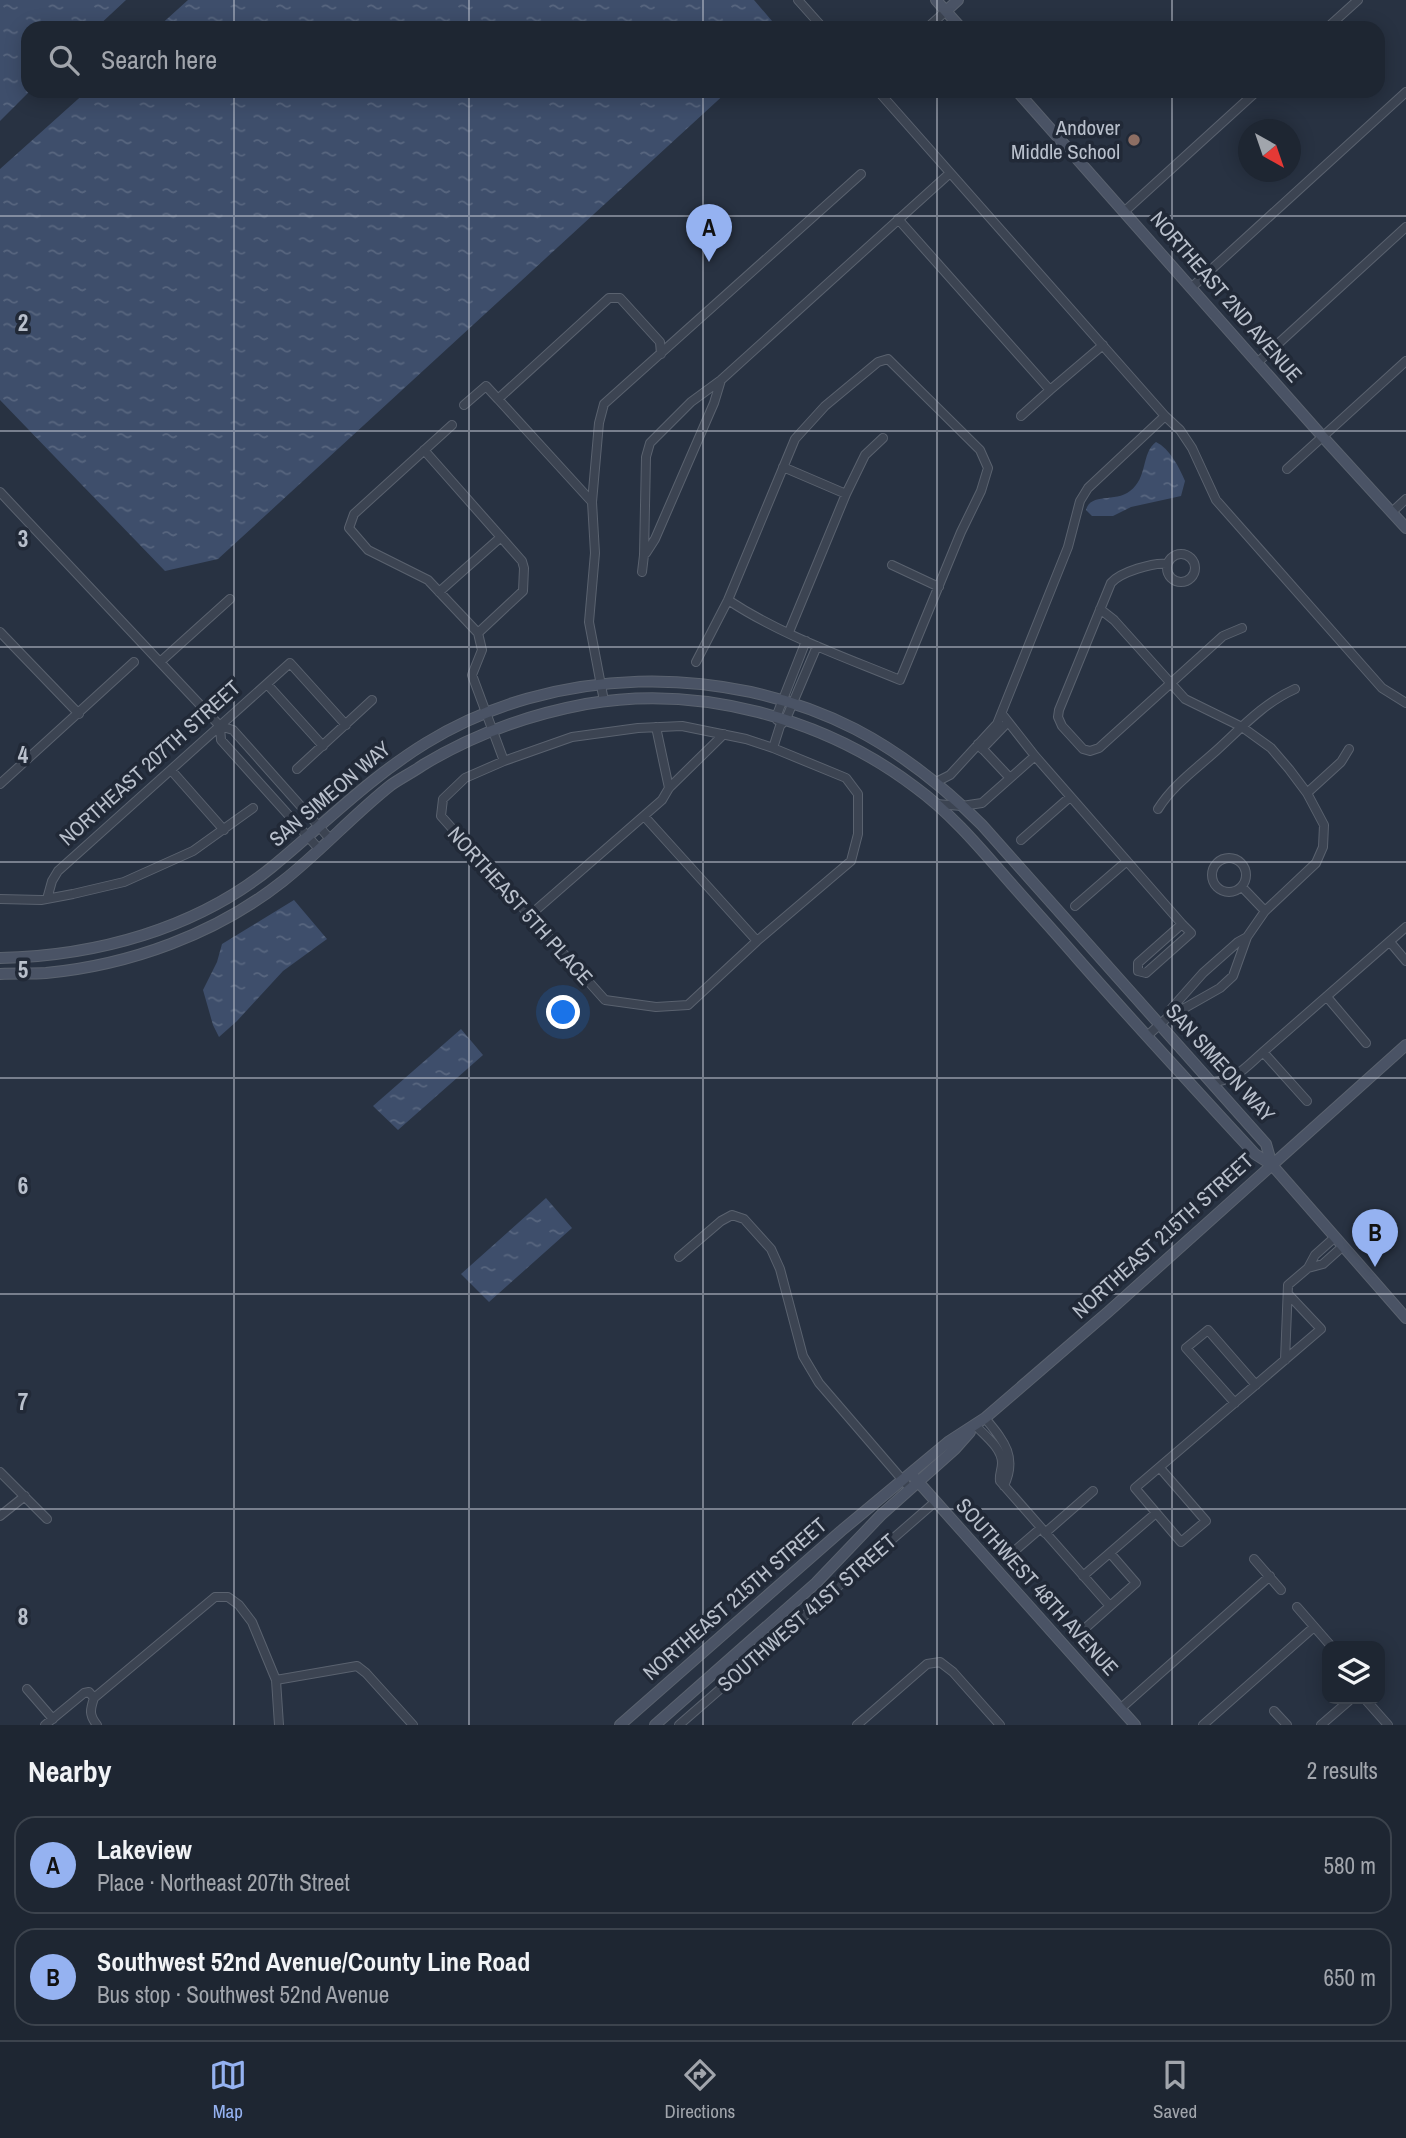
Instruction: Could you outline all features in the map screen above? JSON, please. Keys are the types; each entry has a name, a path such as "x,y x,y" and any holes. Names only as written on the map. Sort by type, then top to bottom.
{"street":[{"path":"798,0 817,21"},
{"path":"936,0 955,21"},
{"path":"935,21 958,0"},
{"path":"1341,0 1349,9"},
{"path":"1335,21 1358,0"},
{"path":"1192,288 1406,92"},
{"path":"884,98 1180,430 1192,448 1216,500 1382,688 1406,703"},
{"name":"NORTHEAST 2ND AVENUE","path":"1023,98 1406,528"},
{"path":"1125,211 1250,98"},
{"path":"604,701 589,622 595,553 592,502 599,423 604,404 861,173"},
{"path":"642,572 646,457 650,443 691,402 721,380 950,173"},
{"path":"898,219 1050,390"},
{"path":"1257,363 1406,226"},
{"path":"498,399 609,298 620,298 660,342 661,354"},
{"path":"1021,416 1103,345"},
{"path":"696,662 728,600 795,439 825,406 878,362 888,359 980,450 988,468 981,491 961,532 900,680 752,616 728,600"},
{"path":"1287,469 1406,361"},
{"path":"644,555 655,539 714,403 721,380"},
{"path":"464,405 486,386 592,502"},
{"path":"980,747 1002,714 1068,547 1080,501 1088,488 1165,416"},
{"path":"452,425 354,513 349,528 368,550 428,580 478,633 482,650 472,675 504,761"},
{"path":"789,632 846,494 865,455 883,438"},
{"path":"424,450 522,561 523,591 478,633"},
{"path":"783,467 846,494"},
{"path":"0,492 220,726 233,730 330,839"},
{"path":"1392,512 1406,499"},
{"path":"439,592 501,537"},
{"path":"1167,564 1160,563 1115,578 1111,583 1059,709 1058,717 1062,726 1083,749 1090,751 1099,748 1223,636 1242,628"},
{"path":"892,565 939,587"},
{"path":"160,662 230,600"},
{"path":"1100,609 1114,620 1185,699 1242,727 1271,748 1307,793 1324,825 1323,847 1316,863 1265,911 1247,937 1234,976 1220,988 1164,1021 1147,1036"},
{"path":"0,632 79,714"},
{"path":"773,748 806,641"},
{"path":"787,703 817,646"},
{"path":"0,784 134,662"},
{"name":"NORTHEAST 207TH STREET","path":"47,899 58,871 290,663 346,724"},
{"name":"SAN SIMEON WAY","path":"0,958 41,957 102,947 158,930 213,906 270,869 391,765 429,741 486,713 529,698 638,681 683,682 744,691 787,703 854,729 888,748 947,791 1164,1021 1210,1082 1266,1144 1272,1165"},
{"path":"267,684 323,746"},
{"path":"1158,809 1168,793 1242,727 1278,697 1295,689"},
{"name":"SAN SIMEON WAY","path":"0,974 45,973 93,965 164,947 203,930 247,906 282,881 393,784 451,748 492,729 554,710 604,701 651,698 740,708 849,746 942,805 1255,1154 1272,1165"},
{"path":"297,769 372,700"},
{"path":"1002,714 1035,757 1191,933 1146,973 1138,971 1138,963 1182,924"},
{"path":"936,782 950,775 1007,723"},
{"path":"220,726 221,740 319,849"},
{"name":"NORTHEAST 5TH PLACE","path":"682,726 724,734 773,748 846,779 858,794 858,834 850,861 688,1005 656,1007 605,1000 441,816 443,799 465,778 572,737 682,726"},
{"path":"656,727 669,788"},
{"path":"529,916 662,800 669,788 724,734"},
{"path":"980,747 1010,778"},
{"path":"1307,793 1341,762 1349,749"},
{"path":"977,821 982,803 1035,757"},
{"path":"171,770 224,830"},
{"path":"950,775 942,805 982,803"},
{"path":"1021,840 1070,797"},
{"path":"0,899 47,899 124,882 192,851 253,808"},
{"path":"644,816 757,941"},
{"path":"1235,858 1244,865 1247,876 1242,887 1232,892 1217,887 1212,872 1218,862 1235,858"},
{"path":"1075,906 1127,861"},
{"path":"1242,887 1265,911"},
{"path":"1210,1082 1229,1080 1406,927"},
{"path":"1164,1021 1171,1009 1203,973 1247,937"},
{"path":"1390,942 1406,961"},
{"path":"1327,997 1366,1043"},
{"name":"NORTHEAST 215TH STREET","path":"655,1725 816,1583 948,1442 980,1421 1108,1312 1406,1045"},
{"path":"1263,1052 1307,1101"},
{"path":"1272,1165 1406,1318"},
{"path":"679,1256 721,1221 732,1215 744,1219 771,1249 780,1269 803,1356 819,1383 910,1481"},
{"path":"1285,1360 1289,1285 1308,1268 1322,1264 1338,1242"},
{"path":"1160,1468 1206,1521 1181,1542 1135,1489 1321,1329 1288,1294"},
{"path":"1235,1403 1186,1348 1208,1330 1256,1385"},
{"path":"980,1421 1006,1446 1011,1469 1004,1486 1110,1606"},
{"path":"0,1472 47,1519"},
{"name":"NORTHEAST 215TH STREET","path":"620,1725 841,1531 910,1481"},
{"name":"SOUTHWEST 48TH AVENUE","path":"910,1481 935,1502 1135,1725"},
{"path":"1012,1553 1093,1491"},
{"path":"0,1516 25,1496"},
{"name":"SOUTHWEST 41ST STREET","path":"679,1725 935,1502"},
{"path":"1083,1576 1156,1513"},
{"path":"1082,1631 1136,1583 1110,1553"},
{"path":"1254,1559 1281,1590"},
{"path":"1120,1709 1270,1577"},
{"path":"94,1722 90,1710 94,1698 215,1597 228,1597 239,1605 252,1622 276,1680 279,1725"},
{"path":"1297,1607 1327,1641"},
{"path":"1203,1725 1314,1627"},
{"path":"733,1657 743,1669"},
{"path":"857,1725 927,1664 940,1662 953,1672 1000,1725"},
{"path":"276,1680 357,1666 413,1725"},
{"path":"27,1689 49,1722 84,1693 89,1692 94,1698"},
{"path":"1321,1725 1345,1704"},
{"path":"1369,1704 1388,1725"},
{"path":"1274,1711 1287,1725"}],"water":[{"path":"0,0 126,0 104,21 21,21 23,98 0,121"},
{"path":"188,0 754,0 772,21 165,21"},
{"path":"79,98 720,98 218,559 165,571 0,400 0,169"},
{"path":"1156,442 1170,454 1183,476 1185,481 1181,496 1131,507 1113,516 1092,516 1086,510 1093,501 1124,495 1136,486 1148,452"},
{"path":"294,900 327,939 283,971 219,1037 203,990 217,962 222,944"},
{"path":"461,1029 483,1055 398,1130 373,1106"},
{"path":"546,1198 572,1228 489,1302 461,1274"}],"place":[{"name":"Andover Middle School","path":"1134,140"},
{"name":"Lakeview","path":"709,262"},
{"name":"Southwest 52nd Avenue/County Line Road","path":"1375,1267"}]}
